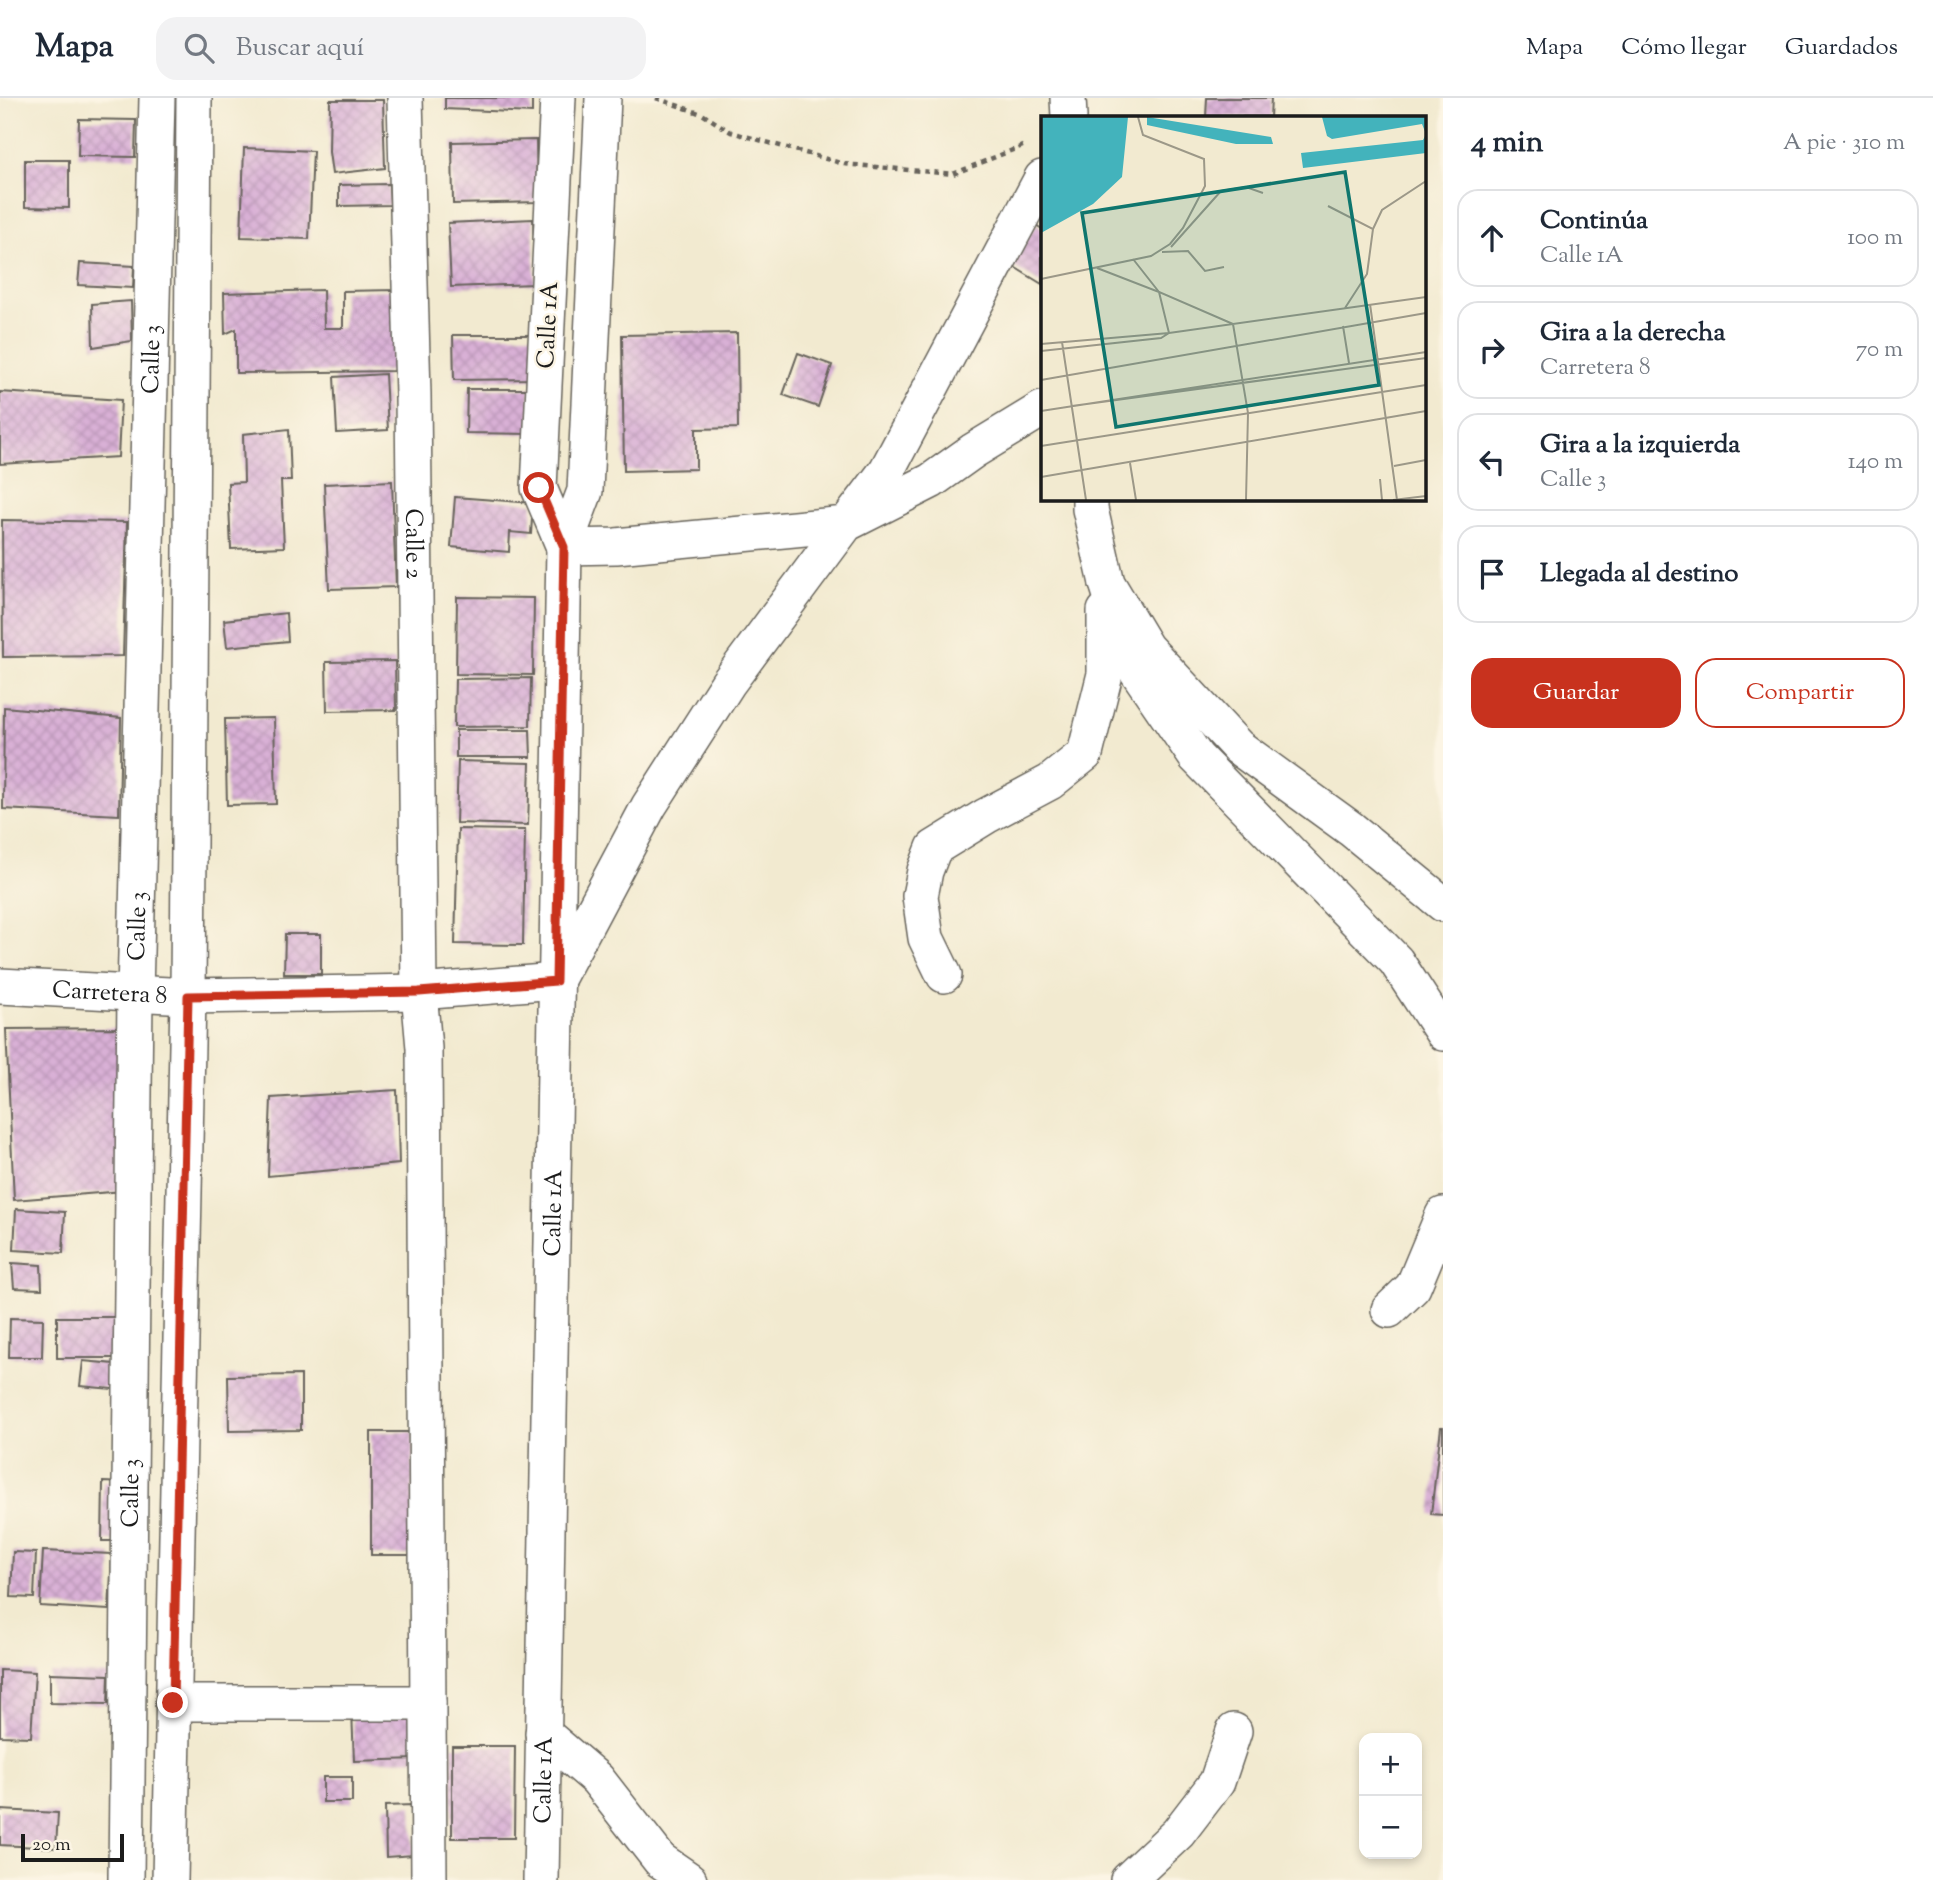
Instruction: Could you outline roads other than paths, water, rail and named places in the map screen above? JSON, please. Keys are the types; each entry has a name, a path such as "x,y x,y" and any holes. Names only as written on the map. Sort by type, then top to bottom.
{"street":[{"name":"Calle 3","path":"126,1880 135,995 157,98"},
{"name":"Calle 3","path":"170,1880 188,996 194,98"},
{"name":"Calle 2","path":"405,98 413,395 419,992 424,1048 429,1880"},
{"name":"Calle 1A","path":"558,98 539,488 564,547"},
{"name":"Calle 1A","path":"541,1880 564,547 585,491 603,98"},
{"path":"1068,98 1069,116"},
{"path":"556,981 649,806 728,683 887,470 1041,180"},
{"path":"564,547 616,546 846,524 930,481 1041,410"},
{"path":"1090,500 1107,583 1131,662 1196,757 1396,961 1443,1033"},
{"path":"1107,583 1146,648 1238,747 1350,829 1443,904"},
{"path":"944,975 926,938 920,896 925,871 934,848 1050,782 1085,754 1105,674 1104,623 1107,583"},
{"name":"Carretera 8","path":"0,986 188,996 419,992 556,981"},
{"path":"1389,1310 1413,1287 1443,1215"},
{"path":"173,1703 428,1703"},
{"path":"1128,1880 1178,1833 1217,1782 1234,1731"},
{"path":"543,1733 597,1779 660,1860 690,1880"}]}
